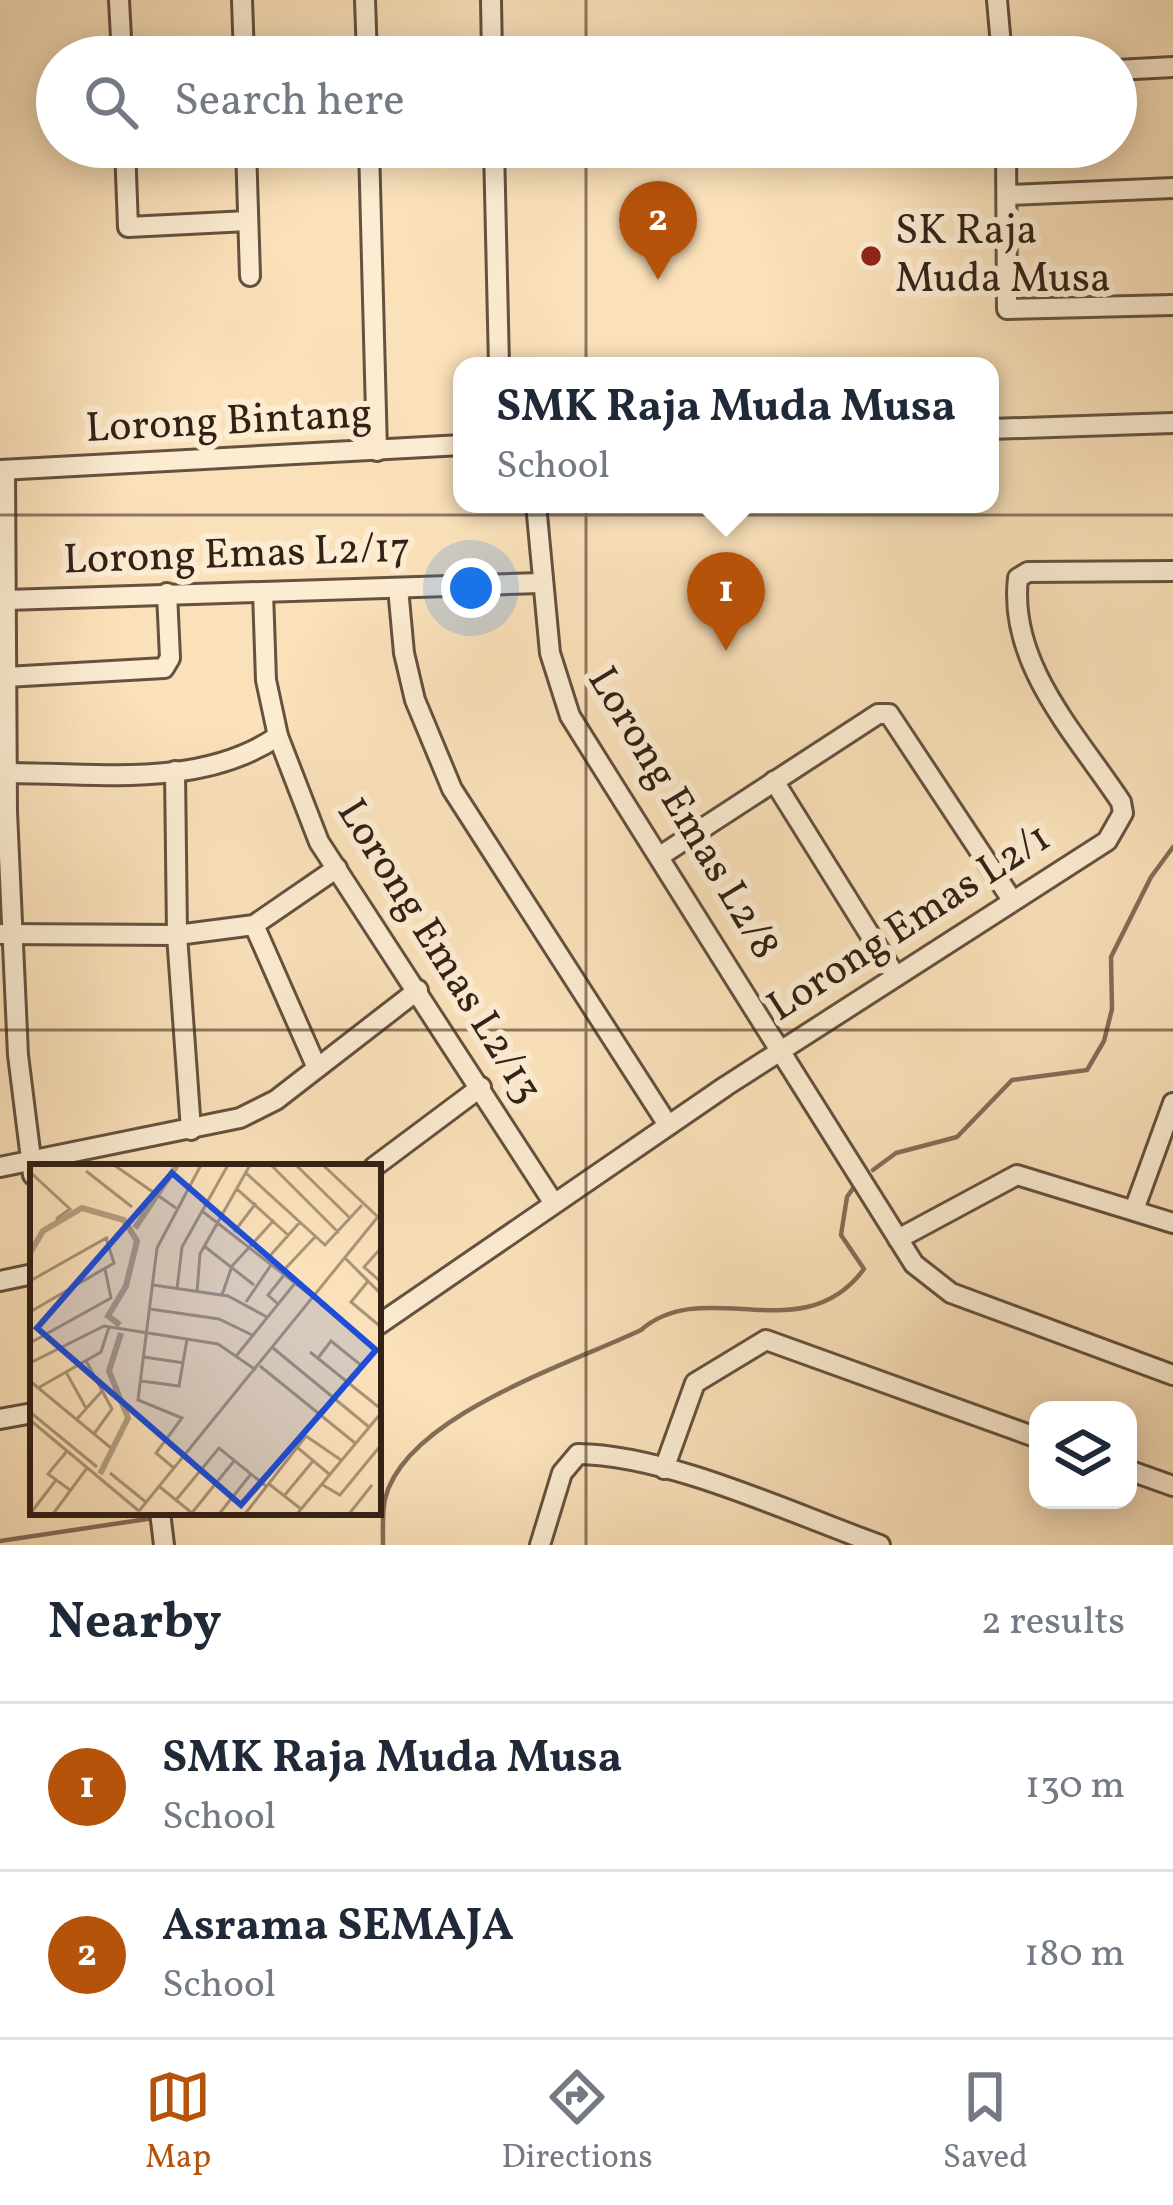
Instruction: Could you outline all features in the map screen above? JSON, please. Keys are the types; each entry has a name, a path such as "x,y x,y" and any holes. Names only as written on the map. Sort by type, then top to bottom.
{"street":[{"path":"119,0 121,36"},
{"path":"242,0 243,36"},
{"path":"365,0 366,36"},
{"path":"491,0 492,36"},
{"path":"998,0 1001,36"},
{"path":"1137,69 1173,67"},
{"path":"126,168 128,227 248,221"},
{"path":"247,168 250,276"},
{"path":"370,168 377,451"},
{"path":"494,168 499,357"},
{"path":"1007,168 1007,309 1173,305"},
{"path":"1009,195 1173,188"},
{"path":"999,429 1173,423"},
{"name":"Lorong Bintang","path":"3,470 453,446"},
{"path":"3,470 9,1056 31,1164"},
{"name":"Lorong Emas L2/8","path":"537,513 550,653 564,703 923,1274 951,1293 1173,1375"},
{"name":"Lorong Emas L2/1","path":"381,1323 668,1125 1107,841 1123,814 1121,802 1029,662 1014,611 1018,578 1040,572 1173,572"},
{"name":"Lorong Emas L2/17","path":"7,600 541,583"},
{"path":"398,588 404,653 416,700 452,789 668,1125"},
{"name":"Lorong Emas L2/13","path":"262,592 266,680 278,736 319,842 553,1202"},
{"path":"4,688 154,673 164,668 170,658 167,593"},
{"path":"660,856 878,714 890,714 1012,900"},
{"path":"6,773 222,766 278,736"},
{"path":"175,771 177,935 190,1130"},
{"path":"774,782 896,975"},
{"path":"7,934 177,935 254,925 337,868"},
{"path":"254,925 317,1068"},
{"path":"45,1164 240,1118 276,1100 418,990"},
{"path":"378,1164 482,1088"},
{"path":"1134,1210 1173,1103"},
{"path":"898,1239 1017,1174 1173,1223"},
{"path":"0,1281 30,1275"},
{"path":"664,1469 695,1383 766,1340 1029,1435"},
{"path":"0,1419 30,1414"},
{"path":"540,1545 562,1473 578,1454 605,1454 664,1469 880,1545"},
{"path":"1137,1473 1173,1486"}],"waterway":[{"path":"873,1170 896,1153 957,1137 1012,1080 1087,1070 1104,1041 1112,1009 1111,957 1151,877 1173,847"},
{"path":"383,1545 385,1499 399,1469 423,1442 494,1396 666,1315 694,1309 784,1310 812,1306 840,1293 864,1269 841,1235 847,1197 854,1187"},
{"path":"166,1516 172,1515"},
{"path":"0,1541 154,1518"}],"place":[{"name":"SK Raja Muda Musa","path":"871,256"},
{"name":"Asrama SEMAJA","path":"658,280"},
{"name":"SMK Raja Muda Musa","path":"726,651"}]}
